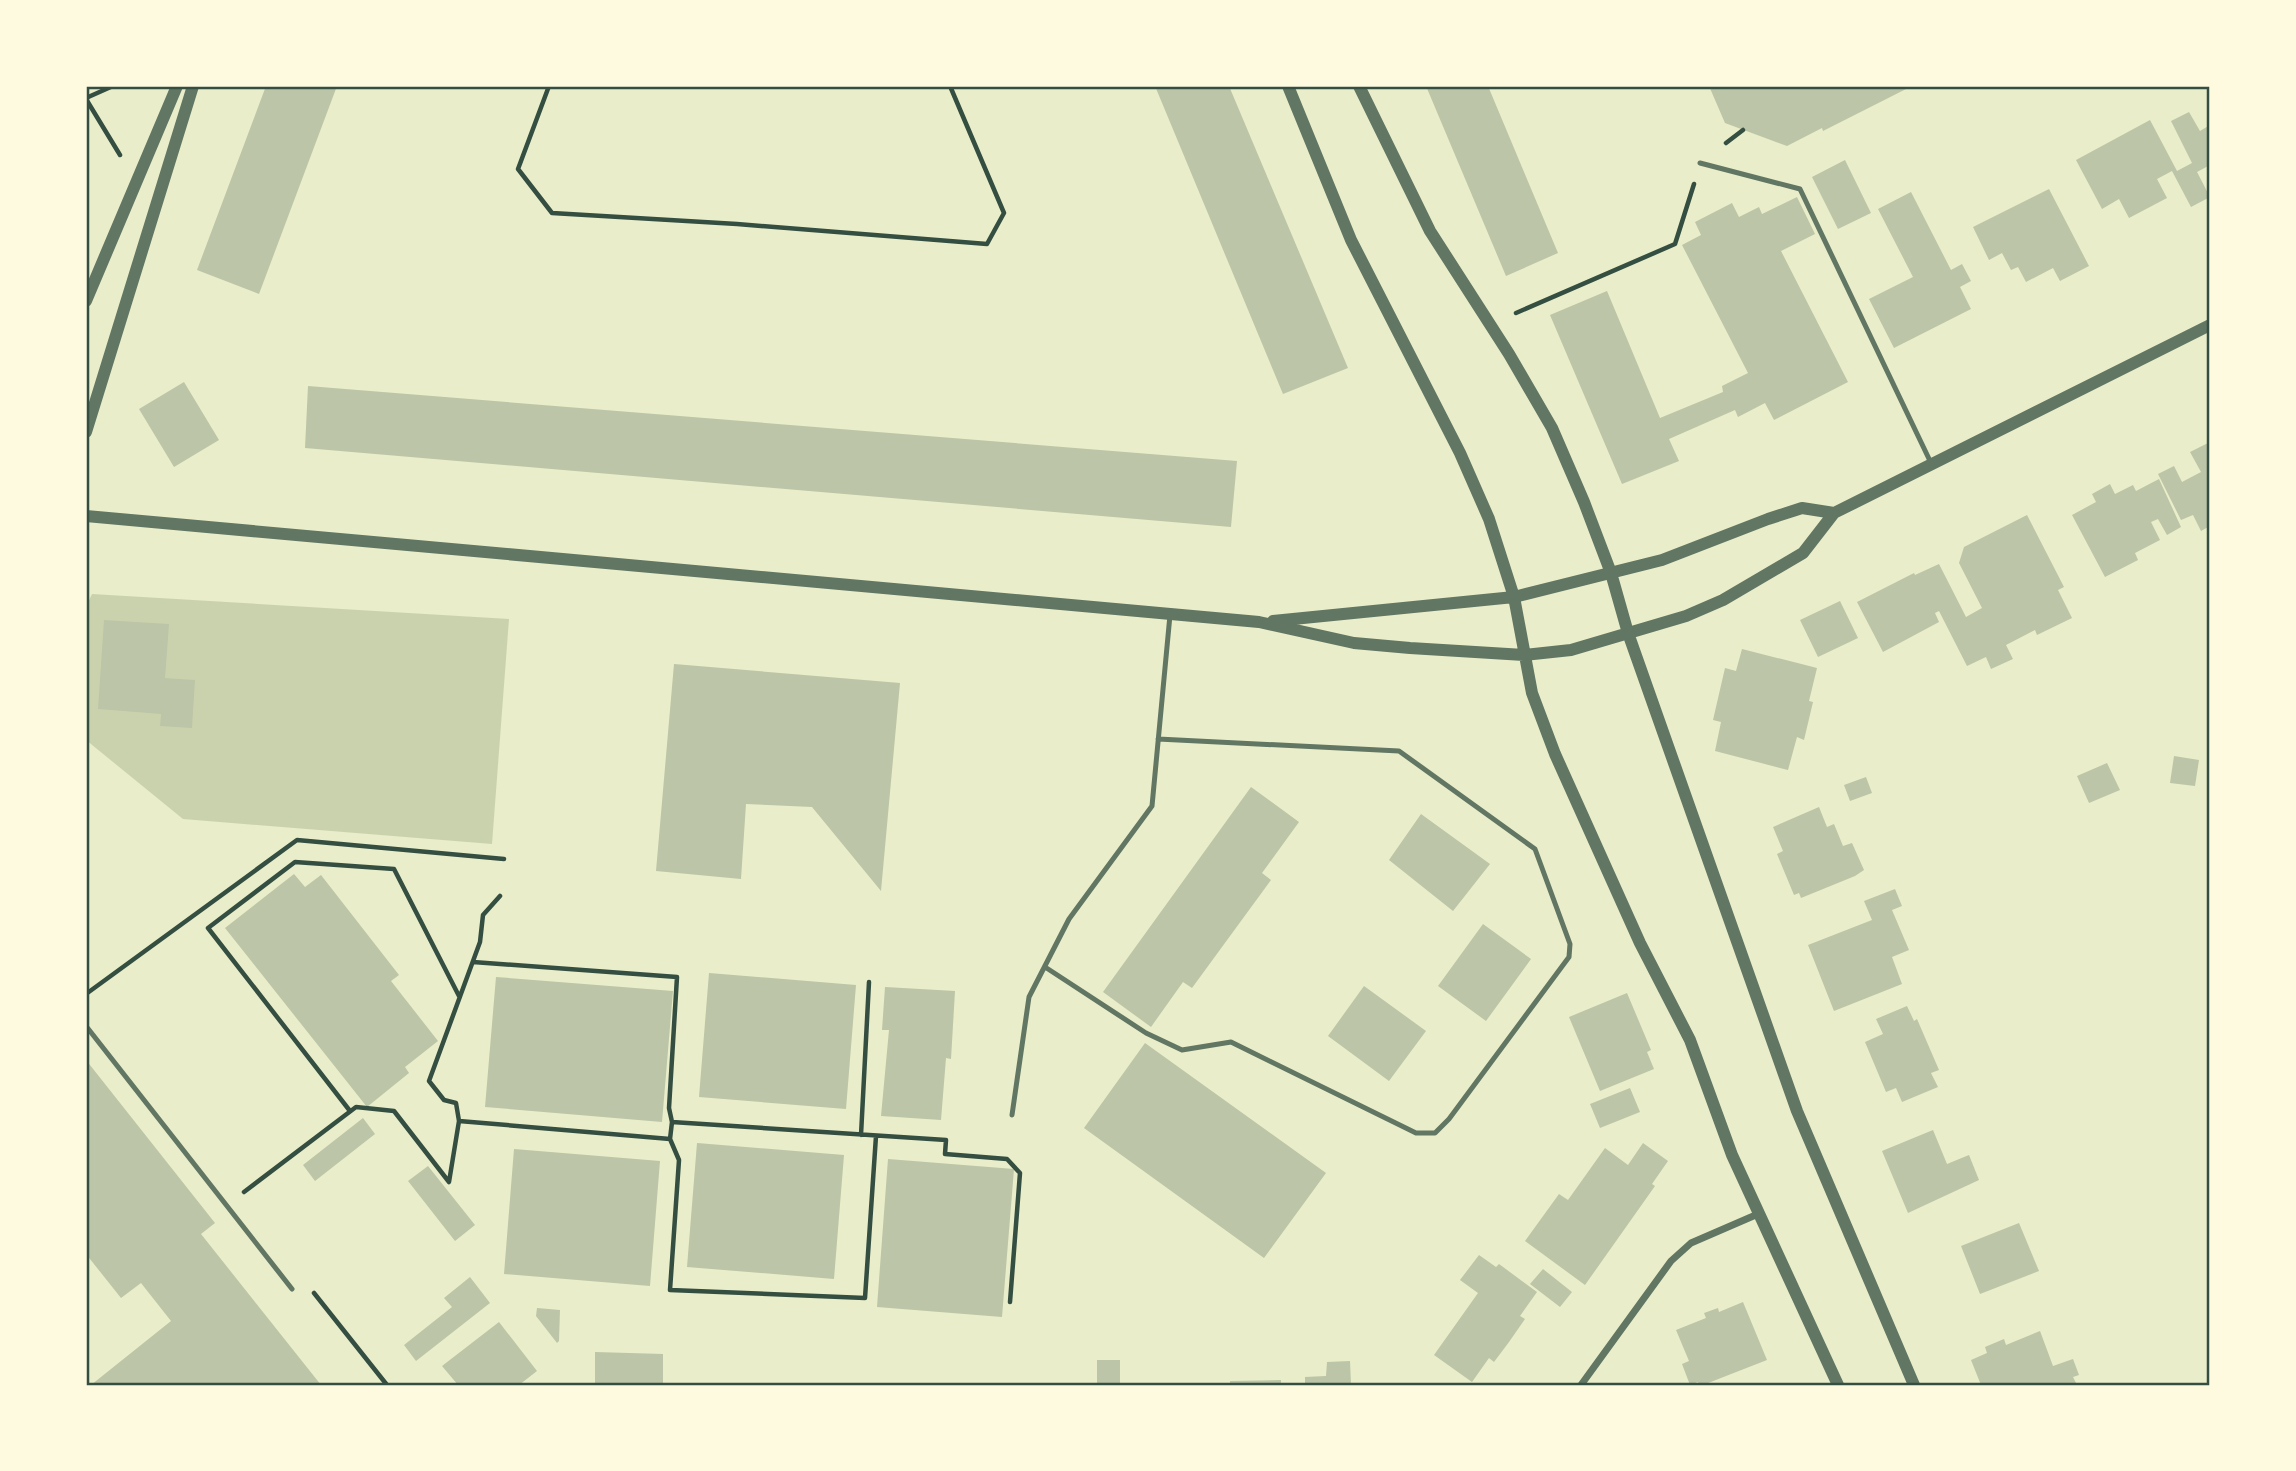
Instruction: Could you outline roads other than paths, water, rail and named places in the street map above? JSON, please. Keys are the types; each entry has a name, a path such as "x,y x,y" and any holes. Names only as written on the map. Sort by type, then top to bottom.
{"street":[{"path":"86,301 177,86"},
{"path":"86,432 193,86"},
{"path":"1288,86 1351,240 1460,453 1489,519 1514,597 1532,693 1555,754 1640,943 1690,1040 1732,1155 1838,1385"},
{"path":"1359,86 1430,231 1552,428 1584,502 1797,1111 1913,1385"},
{"path":"86,516 1259,622 1354,643 1524,655 1571,650 1686,616 1723,600 1803,553 1834,513 2210,325"},
{"path":"1259,622 1514,597 1662,560 1768,519 1802,509 1834,513"},
{"path":"1581,1385 1671,1261 1691,1243 1758,1214"}],"lane":[{"path":"1700,163 1800,190 1931,463"},
{"path":"1012,1115 1029,997 1069,919 1152,806 1170,615"},
{"path":"1045,967 1146,1033 1182,1050 1231,1042 1416,1133 1435,1133 1449,1119 1569,957 1570,944 1535,849 1399,751 1158,740"},
{"path":"86,1026 292,1289"}]}
